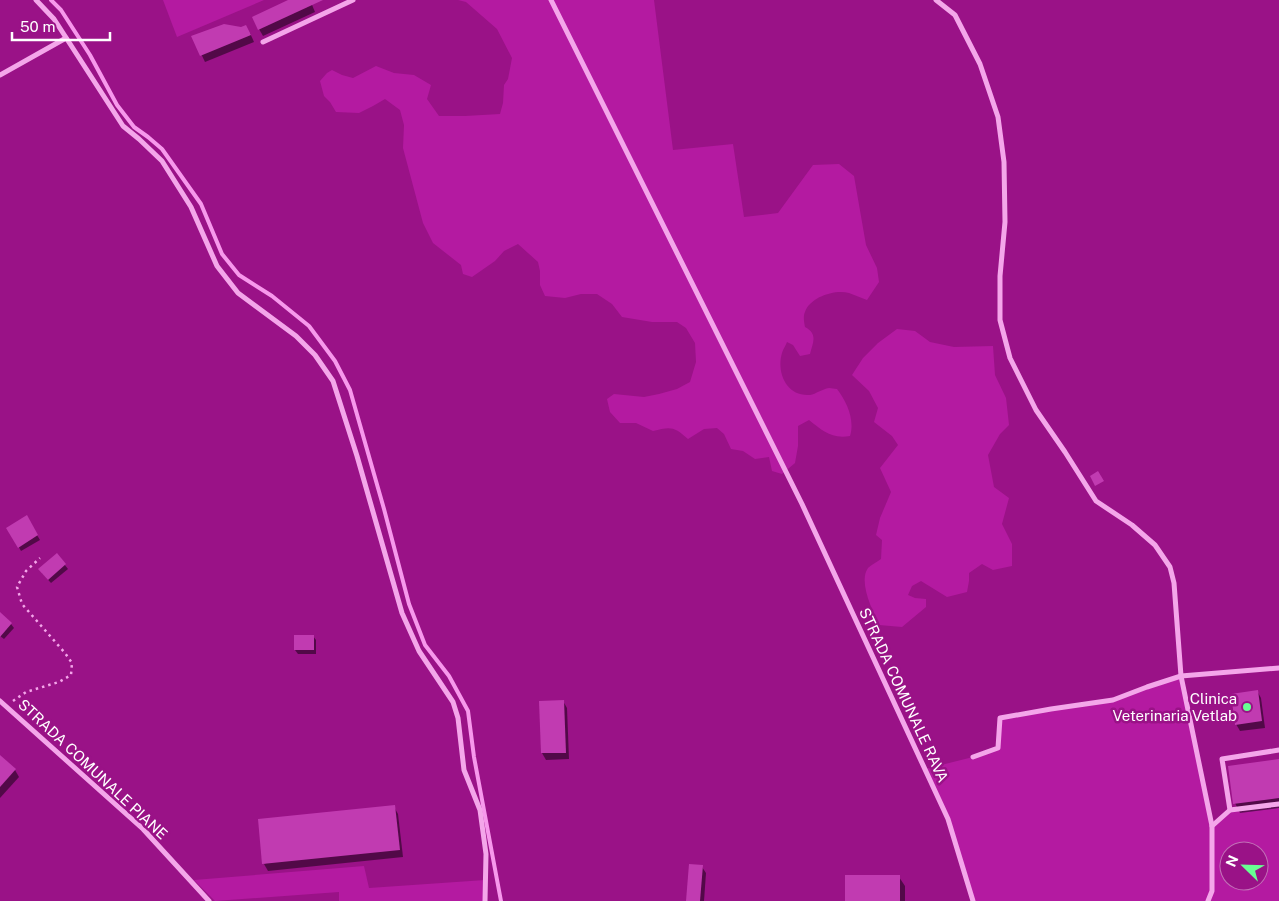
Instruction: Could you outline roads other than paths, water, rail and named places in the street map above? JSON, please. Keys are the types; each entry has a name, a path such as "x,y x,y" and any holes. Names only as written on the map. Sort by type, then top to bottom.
{"street":[{"path":"36,0 54,19 123,126 162,161 191,207 217,266 238,293 296,336 315,355 333,380 402,613 419,651 453,702 458,718 464,770 480,810 486,854 484,901"},
{"path":"263,42 353,0"},
{"name":"STRADA COMUNALE RAVA","path":"550,0 802,504 948,819 973,901"},
{"path":"936,0 955,15 980,64 998,117 1004,162 1005,222 1000,276 1000,320 1010,358 1036,410 1096,500 1132,525 1155,545 1170,567 1174,583 1181,676 1212,826 1212,891 1208,901"},
{"path":"0,76 66,38"},
{"path":"973,757 998,748 1000,718 1051,708 1112,700 1147,686 1181,676 1279,668"},
{"name":"STRADA COMUNALE PIANE","path":"0,702 143,829 209,901"},
{"path":"1230,810 1222,758 1279,750"},
{"path":"1212,826 1230,810 1279,804"}],"waterway":[{"path":"51,0 61,10 90,55 117,105 134,127 162,149 201,204 222,254 239,275 272,296 309,326 335,361 350,390 409,604 425,645 449,676 468,711 474,757 501,901"}],"place":[{"name":"Clinica Veterinaria Vetlab","path":"1247,707"}]}
